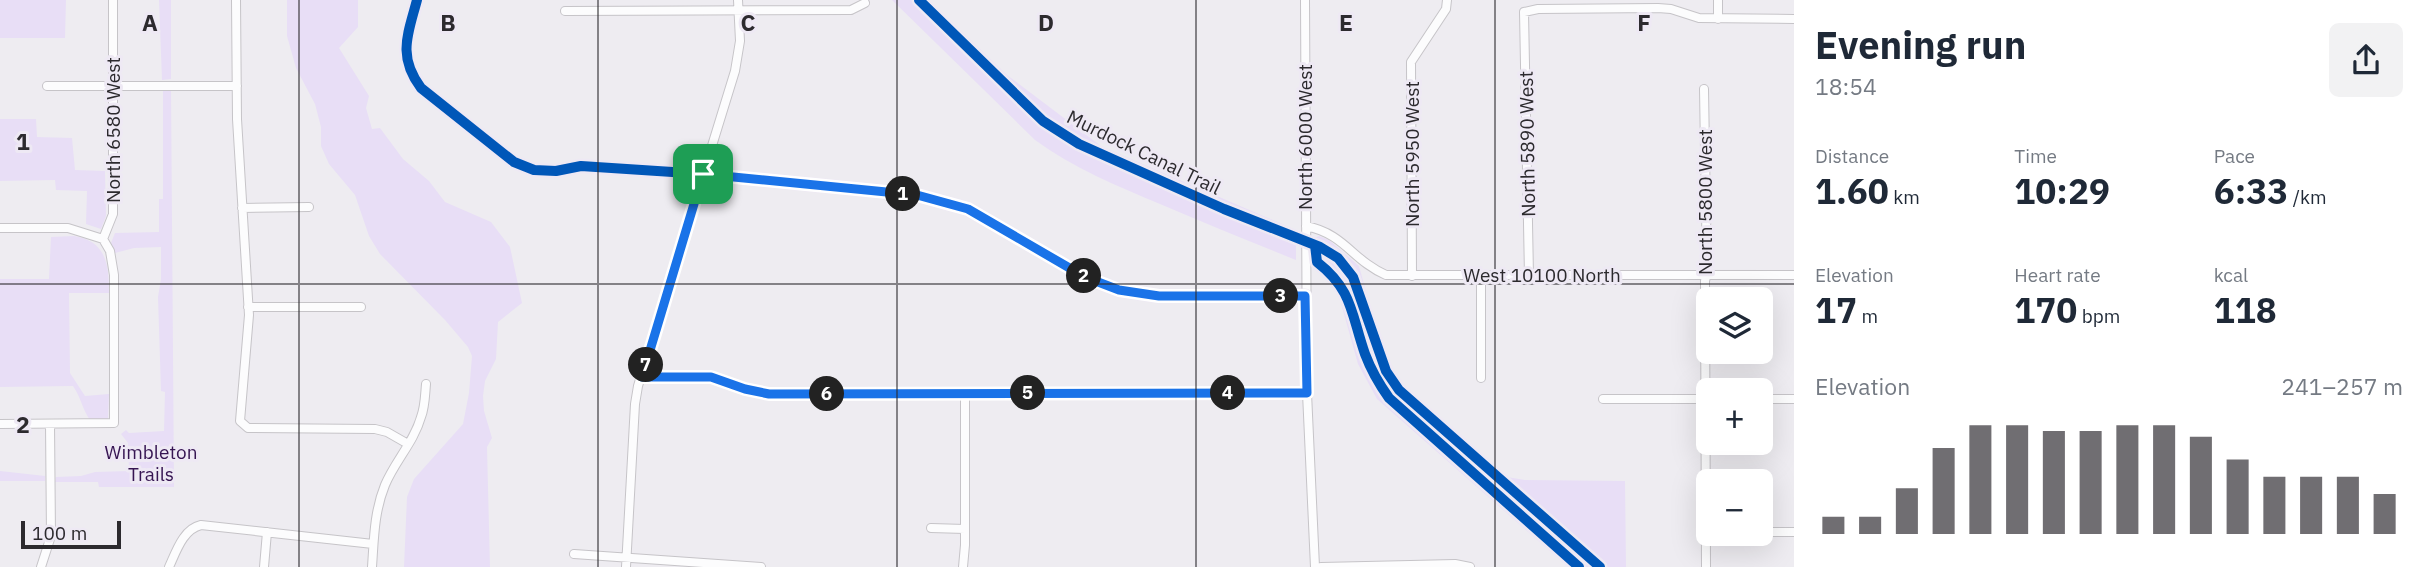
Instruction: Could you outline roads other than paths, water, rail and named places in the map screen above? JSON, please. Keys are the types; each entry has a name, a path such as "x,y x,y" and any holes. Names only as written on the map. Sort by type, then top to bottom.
{"street":[{"name":"North 6580 West","path":"103,239 113,214 113,0"},
{"path":"236,0 237,86 248,307 239,416 243,426 248,428 375,429 387,432 408,444"},
{"path":"417,0 407,31 407,59 409,70 421,88 514,162 534,170 556,171 581,166 703,174 917,195 968,209 1085,277 1119,290 1159,296 1305,296"},
{"name":"North 6000 West","path":"1305,0 1305,296 1315,567"},
{"name":"North 5950 West","path":"1412,276 1411,62 1446,9 1447,0"},
{"path":"1718,0 1718,19"},
{"path":"565,11 738,5 851,10 865,3"},
{"path":"1570,4 1671,9 1699,18 1794,19"},
{"name":"North 5890 West","path":"1529,276 1524,12 1570,4"},
{"path":"626,567 635,404 735,71 740,41 738,5"},
{"path":"47,86 237,86"},
{"name":"North 5800 West","path":"1704,89 1707,378"},
{"path":"243,208 309,207"},
{"name":"West 10100 North","path":"1306,226 1336,237 1370,268 1385,275 1794,275"},
{"path":"0,228 68,228 103,239 110,251 114,275 114,423 0,424"},
{"path":"1481,276 1481,378"},
{"path":"248,307 360,307"},
{"path":"642,377 711,377 769,394 1307,393"},
{"path":"372,567 375,521 384,488 421,418 426,384"},
{"path":"963,567 965,393"},
{"path":"1602,399 1696,399"},
{"path":"1773,399 1794,399"},
{"path":"41,567 51,536 50,424"},
{"path":"169,567 187,533 198,526 373,544"},
{"path":"931,528 965,529"},
{"path":"264,567 267,532"},
{"path":"1773,532 1794,532"},
{"name":"North 5800 West","path":"1706,567 1707,546"},
{"path":"574,554 761,567"},
{"path":"1321,567 1470,567"}],"park label":[{"name":"Wimbleton Trails","path":"151,463"}]}
